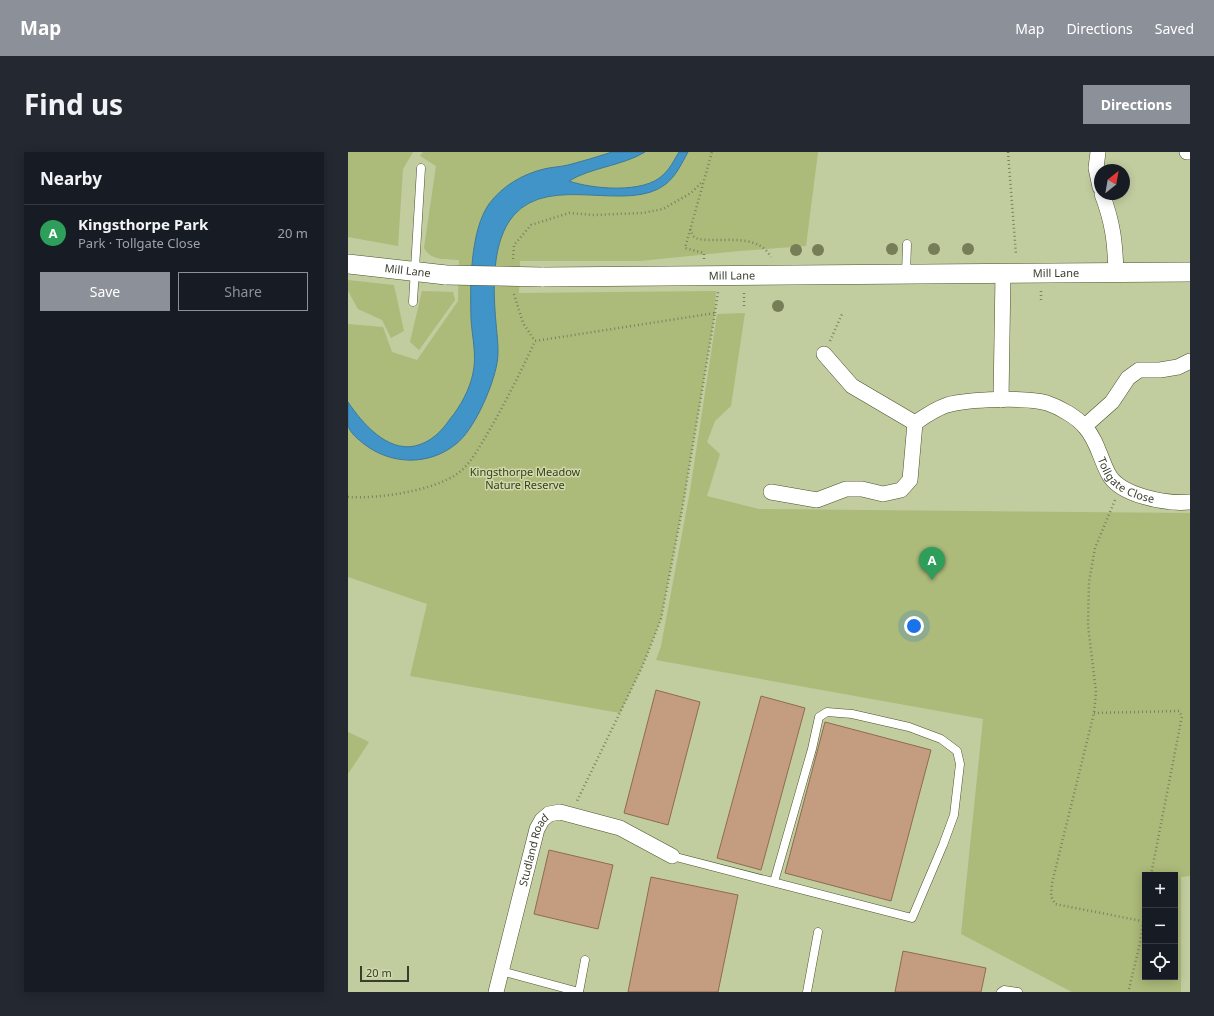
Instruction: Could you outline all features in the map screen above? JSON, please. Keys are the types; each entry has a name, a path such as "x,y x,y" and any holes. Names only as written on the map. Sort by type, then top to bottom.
{"street":[{"path":"1096,164 1098,152"},
{"path":"1104,200 1111,217 1115,241 1116,273"},
{"name":"Mill Lane","path":"348,264 446,275 542,278 1190,272"},
{"path":"1002,400 1003,274"},
{"path":"771,492 817,500 846,489 862,489 883,494 901,490 910,480 915,423 852,386 824,354"},
{"path":"1085,426 1112,402 1128,378 1139,370 1172,368 1190,361"},
{"name":"Tollgate Close","path":"915,423 931,412 947,405 1002,400 1047,403 1066,413 1085,426 1097,446 1108,475 1121,487 1151,499 1174,504 1190,502"},
{"name":"Studland Road","path":"496,992 537,829 542,820 550,814 560,812 570,814 620,828 672,856"}],"lane":[{"path":"413,302 421,168"},
{"path":"906,274 907,244"},
{"path":"672,856 912,918 954,815 960,764 957,751 941,739 909,727 852,714 827,712 818,717 812,749 774,882"},
{"path":"807,992 818,932"},
{"path":"500,972 579,992 585,960"},
{"path":"1001,992 1009,990 1018,992"}],"path":[{"path":"704,262 704,253 685,248 712,152"},
{"path":"1008,152 1016,255"},
{"path":"513,266 514,245 530,225 569,213 594,215 643,213 663,209 691,193 703,181"},
{"path":"690,228 693,236 698,239 738,240 760,245 768,251 771,257"},
{"path":"744,287 744,306"},
{"path":"1041,291 1041,303"},
{"path":"514,292 523,323 535,342"},
{"path":"535,342 715,313 683,502 661,619 643,665 587,783 570,814"},
{"path":"824,354 842,314"},
{"path":"348,497 365,498 423,489 457,474 473,457 505,404 535,342"},
{"path":"1121,487 1095,548 1089,582 1088,625 1096,692 1094,713 1052,883 1051,896 1055,904 1142,921 1140,943 1129,989"},
{"path":"1094,713 1179,711 1182,716 1152,872"}],"green space":[{"path":"348,152 413,152 403,169 398,246 348,237"},
{"name":"Kingsthorpe Meadow Nature Reserve","path":"423,152 818,152 806,246 640,261 520,261 519,293 716,291 715,313 682,510 661,619 643,665 620,713 410,676 427,604 348,577 348,324 383,327 392,352 417,360 458,301 459,260 434,257 424,248 436,166 420,156"},
{"path":"348,280 394,285 404,331 391,338 382,320 358,309 348,291"},
{"path":"422,291 453,292 455,300 419,350 410,342"},
{"path":"745,313 731,406 715,421 707,442 720,454 707,496 759,509 1190,513 1190,876 1181,877 1181,992 1072,992 961,934 983,719 656,660 661,646 690,491 717,314"},
{"path":"348,732 369,742 348,774"}],"water":[{"path":"612,152 645,152 636,157 578,176 569,181 604,188 644,185 663,175 679,152 688,152 670,181 650,192 631,196 568,195 548,197 530,203 514,215 506,226 501,238 495,266 494,296 498,351 494,377 481,409 463,438 445,451 434,456 410,460 386,456 375,451 357,438 348,426 348,402 360,419 368,427 385,440 395,445 405,447 415,446 426,442 435,436 447,424 461,403 472,379 474,353 471,319 472,259 478,229 489,204 507,186 528,174 544,169 568,165"}],"building":[{"path":"656,690 700,702 668,825 624,813"},
{"path":"761,696 805,708 761,870 717,858"},
{"path":"825,722 931,750 891,901 785,873"},
{"path":"549,850 613,865 598,929 534,914"},
{"path":"651,877 738,895 718,992 628,992"},
{"path":"903,951 986,968 981,992 895,992"}],"place":[{"name":"Kingsthorpe Park","path":"932,580"}]}
